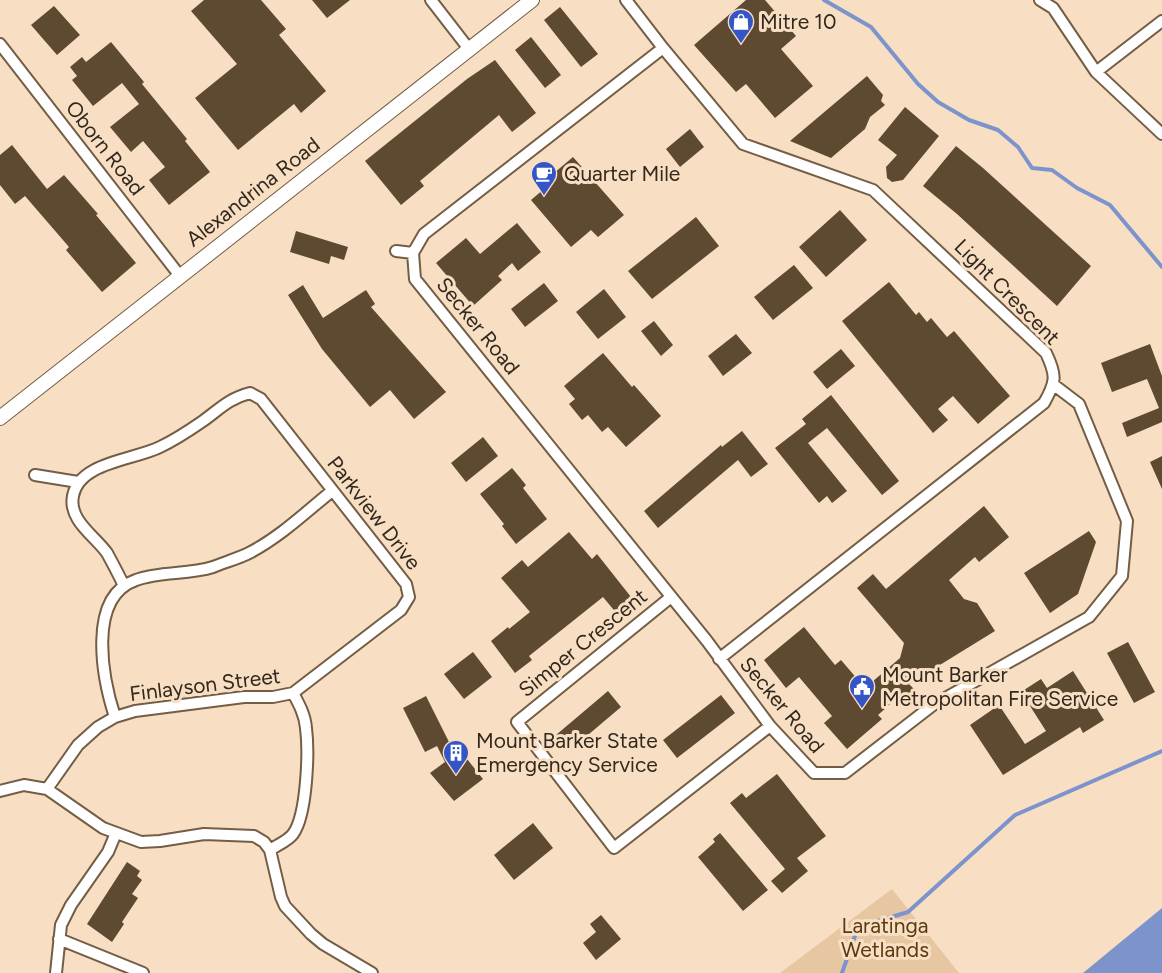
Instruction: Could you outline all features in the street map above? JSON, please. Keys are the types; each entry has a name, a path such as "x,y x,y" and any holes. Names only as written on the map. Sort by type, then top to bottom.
{"main road":[{"name":"Alexandrina Road","path":"0,418 532,0"}],"street":[{"path":"431,0 470,49"},
{"path":"396,251 413,253 424,234 663,48 626,0"},
{"path":"1040,0 1053,8 1096,72 1162,134"},
{"path":"1096,72 1162,21"},
{"name":"Oborn Road","path":"0,44 180,276"},
{"name":"Light Crescent","path":"663,48 743,144 873,190 1046,353 1053,367 1054,385"},
{"name":"Secker Road","path":"413,253 415,279 707,641 770,726 814,773 845,773 933,705 1089,616 1122,576 1127,521 1079,404 1054,385"},
{"path":"719,659 1044,403 1054,385"},
{"name":"Parkview Drive","path":"78,482 93,470 160,448 202,422 233,398 250,393 261,399 406,584 409,597 401,610 293,693"},
{"path":"35,475 78,482 72,498 75,514 105,551 124,586"},
{"path":"115,717 108,696 101,649 105,616 112,599 124,586 150,576 210,568 251,552 284,530 332,491"},
{"name":"Simper Crescent","path":"671,597 517,722 614,848 770,726"},
{"path":"270,850 293,834 300,823 306,793 306,728 302,709 293,693"},
{"name":"Finlayson Street","path":"47,789 78,745 98,727 115,717 135,711 293,693"},
{"path":"0,791 24,785 47,789 103,828 141,842 204,834 254,836 264,842 270,850 285,906 323,944 372,973"},
{"path":"56,973 62,925 71,905 108,852 116,833"},
{"path":"59,939 143,973"}],"green space":[{"name":"Laratinga Wetlands","path":"892,889 959,973 780,973"}],"water":[{"path":"1162,908 1162,973 1083,973"}],"building":[{"path":"204,0 261,0 286,29 279,35 326,91 301,113 294,104 238,150 195,98 237,64 191,11"},
{"path":"312,0 350,0 327,18"},
{"path":"746,0 765,0 796,36 781,49 813,86 775,118 746,84 736,92 694,45"},
{"path":"54,6 80,35 57,55 31,25"},
{"path":"560,7 598,54 581,67 544,20"},
{"path":"531,37 561,75 545,88 515,50"},
{"path":"111,42 144,82 142,84 187,139 185,141 210,172 169,205 149,180 165,167 143,141 131,152 110,127 139,104 122,83 93,106 72,80 77,76 70,67 82,57 86,62"},
{"path":"495,60 536,113 512,132 499,115 420,181 424,186 401,205 365,161 467,79"},
{"path":"867,76 883,95 881,101 885,105 870,117 865,129 831,158 790,141"},
{"path":"905,107 939,136 903,180 892,182 887,178 886,167 897,155 878,140"},
{"path":"690,129 704,147 680,167 666,149"},
{"path":"12,145 47,189 64,175 136,263 102,292 66,250 69,247 25,196 15,204 0,185 0,155"},
{"path":"956,146 1091,266 1057,306 957,214 923,186"},
{"path":"573,157 624,215 598,237 591,230 571,247 531,200 551,183 547,179"},
{"path":"840,210 867,240 826,277 799,247"},
{"path":"696,217 719,246 652,299 628,271"},
{"path":"517,223 541,252 518,271 512,263 498,276 502,280 473,306 436,263 466,238 480,254"},
{"path":"296,231 348,247 344,260 331,256 329,264 290,252"},
{"path":"794,265 813,288 773,320 754,297"},
{"path":"889,282 916,315 919,312 927,322 931,318 947,337 954,331 1010,396 978,424 953,396 938,409 948,420 933,433 842,321"},
{"path":"544,283 558,301 525,327 511,309"},
{"path":"303,285 323,318 366,290 375,304 371,307 446,392 414,419 390,390 370,407 322,349 288,295"},
{"path":"604,289 626,317 598,339 576,312"},
{"path":"654,321 673,345 661,356 641,331"},
{"path":"736,334 752,353 723,376 708,356"},
{"path":"1150,344 1162,376 1162,422 1127,437 1122,423 1159,408 1147,379 1112,392 1101,363"},
{"path":"841,349 855,366 827,389 813,372"},
{"path":"603,353 661,416 626,447 608,427 602,432 588,415 582,420 569,404 575,399 564,386"},
{"path":"831,395 899,481 882,495 827,428 808,443 847,491 832,503 827,496 819,503 775,448 806,424 802,419"},
{"path":"742,431 768,464 751,477 738,460 658,528 644,511 721,445 722,447"},
{"path":"483,437 498,456 466,482 451,463"},
{"path":"1162,456 1162,489 1150,462"},
{"path":"512,468 526,485 523,488 547,519 516,544 502,526 504,524 480,494"},
{"path":"984,506 1009,537 979,562 975,557 949,580 964,599 977,603 995,631 909,684 916,691 899,705 895,700 878,715 882,719 847,749 824,723 832,716 799,677 786,688 764,660 804,627 835,665 841,660 865,688 900,658 904,643 857,588 873,574 886,589"},
{"path":"1089,531 1096,542 1078,594 1050,613 1024,573"},
{"path":"569,532 592,559 597,554 635,602 618,615 603,597 529,656 532,660 515,673 491,641 530,612 501,578 522,560 528,567"},
{"path":"1128,642 1155,692 1134,703 1107,653"},
{"path":"473,652 492,677 464,699 444,674"},
{"path":"1073,671 1104,720 1083,733 1080,727 1003,775 970,725 999,705 1025,744 1046,731 1021,692 1041,679 1047,688"},
{"path":"608,691 621,707 569,751 556,735"},
{"path":"721,695 735,713 677,758 663,740"},
{"path":"426,696 454,752 462,749 463,754 483,779 454,801 430,773 445,762 437,746 425,752 403,708"},
{"path":"777,774 826,836 797,858 808,871 782,893 771,881 785,869 730,803 742,793 746,798"},
{"path":"533,823 553,848 514,880 494,855"},
{"path":"720,833 768,890 743,911 698,857 715,842 713,839"},
{"path":"127,862 140,871 137,876 142,880 132,894 138,898 112,942 87,924"},
{"path":"601,915 621,939 596,960 583,943 596,932 590,924"}],"waterway":[{"path":"824,0 871,27 918,84 938,102 969,120 998,130 1018,147 1032,168 1052,170 1077,188 1110,205 1162,267"},
{"path":"842,973 858,927 908,912 1015,815 1162,751"}],"place":[{"name":"Mitre 10","path":"741,45"},
{"name":"Quarter Mile","path":"544,197"},
{"name":"Mount Barker Metropolitan Fire Service","path":"862,710"},
{"name":"Mount Barker State Emergency Service","path":"456,776"}]}
